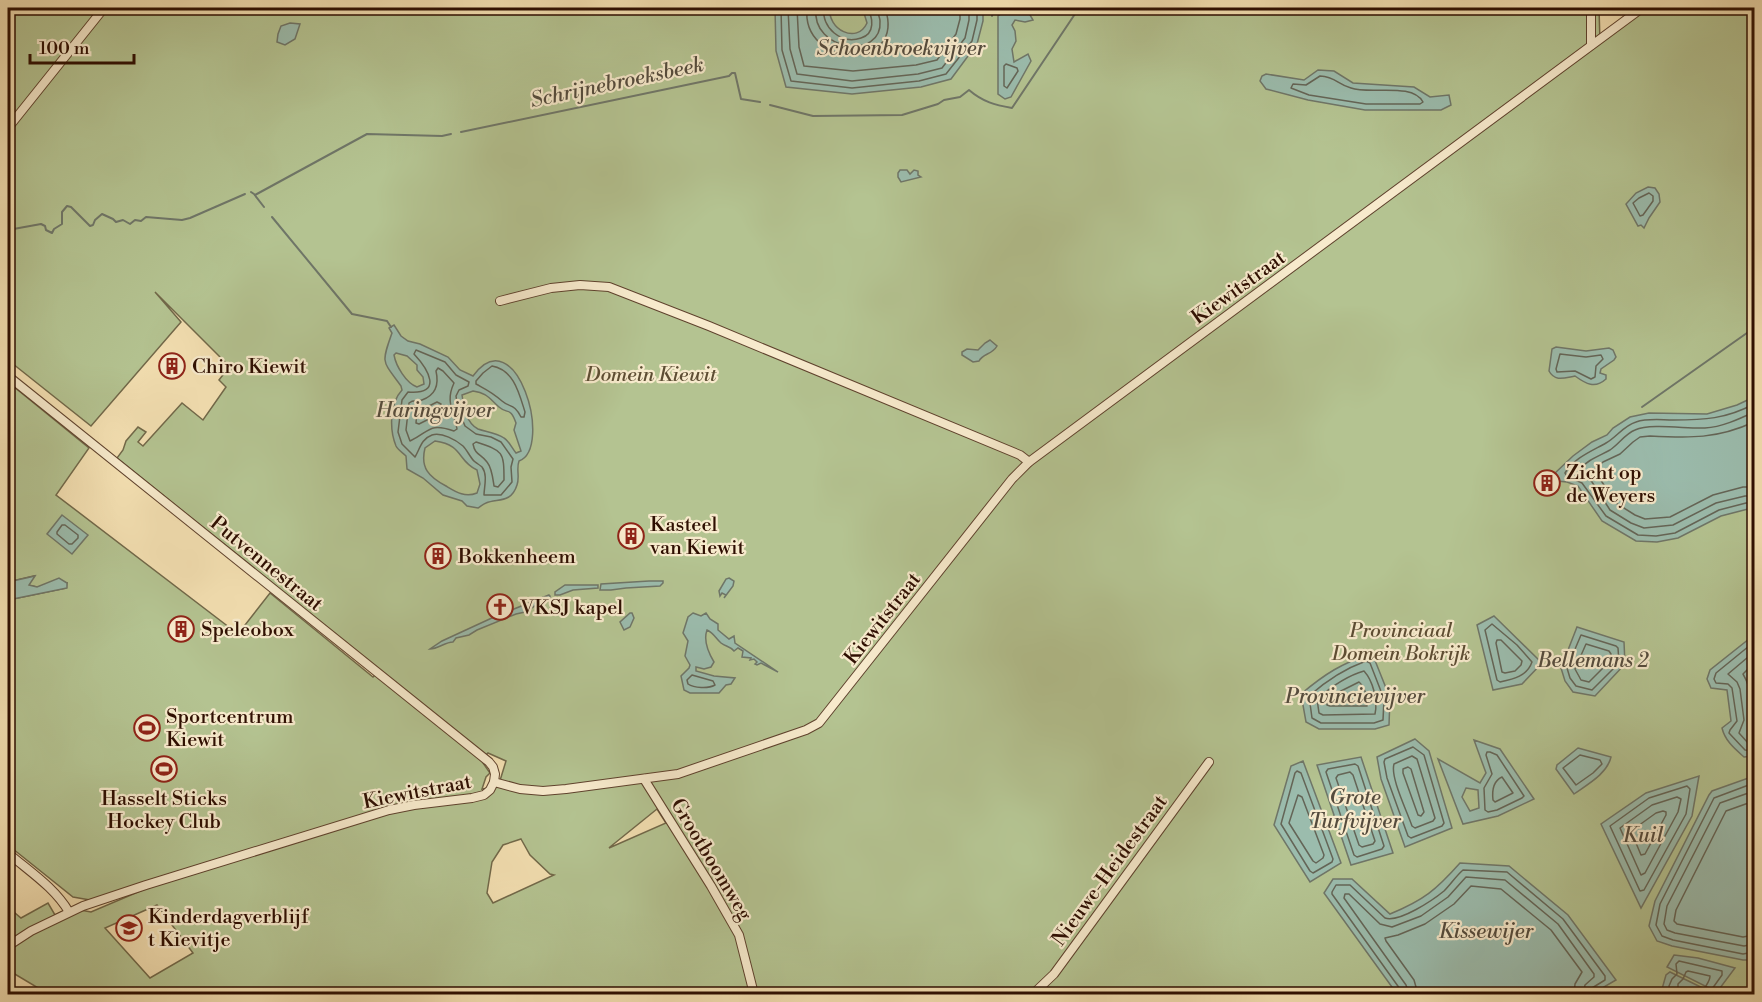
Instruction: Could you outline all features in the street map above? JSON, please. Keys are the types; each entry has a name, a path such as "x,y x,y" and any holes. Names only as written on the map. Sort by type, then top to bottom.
{"street":[{"path":"8,128 105,8"},
{"path":"1592,8 1592,45"},
{"name":"Kiewitstraat","path":"8,946 31,931 69,912 146,885 389,810 479,797 490,790 494,782 520,789 543,790 678,774 806,730 819,723 1006,487 1029,462 1642,8"},
{"path":"500,301 551,288 580,285 609,287 1009,450 1029,462"},
{"name":"Putvennestraat","path":"8,376 489,762 495,774 494,782"},
{"name":"Nieuwe-Heidestraat","path":"1034,994 1054,974 1209,762"},
{"name":"Grootboomweg","path":"644,779 739,935 754,994"},
{"path":"8,853 52,889 69,912"}],"green space":[{"path":"8,8 1599,8 1600,42 1646,8 1754,8 1754,994 44,994 45,992 8,970 8,940 10,938 8,936 8,907 21,918 48,903 55,915 69,908 91,912 152,886 290,837 90,900 73,897 8,845 8,598 13,599 66,588 67,583 37,587 28,585 34,576 8,582 8,382 89,448 56,495 238,634 270,593 373,677 380,670 117,458 126,441 138,427 146,432 138,442 143,446 182,403 203,420 226,387 219,380 229,367 237,374 155,292 181,322 91,426 8,360","holes":["488,753 506,761 498,787 482,789 490,773 481,760","657,809 666,823 609,848","521,839 530,855 554,875 493,903 487,893 492,862 503,845","157,905 193,953 150,978 105,928"]}],"water":[{"name":"Schoenbroekvijver","path":"775,8 830,8 833,22 844,32 850,33 857,33 867,23 864,13 855,8 983,8 983,21 977,44 951,79 921,87 852,94 786,87 776,51"},
{"path":"1009,8 1026,8 1033,20 1025,22 1015,20 1012,25 1016,41 1012,49 1014,62 1028,54 1031,61 1011,97 1005,99 998,94 998,16"},
{"path":"290,23 300,24 295,39 285,45 277,42 281,26"},
{"path":"1318,70 1334,71 1353,83 1414,87 1430,97 1449,95 1451,105 1441,110 1365,110 1308,100 1266,89 1260,81 1266,74 1304,80"},
{"path":"900,170 907,170 910,174 914,170 918,171 921,177 901,182 898,177"},
{"path":"1648,187 1655,188 1660,202 1644,228 1641,225 1638,226 1626,204 1636,193"},
{"name":"Haringvijver","path":"394,325 401,336 408,341 448,357 460,370 473,376 489,362 503,363 516,374 525,392 531,413 533,434 529,451 519,461 518,482 514,491 507,498 486,503 478,508 467,506 462,501 443,495 423,478 407,469 406,456 396,446 392,432 393,409 402,390 385,361 392,333 389,328","holes":["396,353 407,356 417,365 424,384 417,387 405,378 395,359","473,391 482,393 510,413 516,423 514,430 521,451 516,453 504,438 474,426 466,414 462,395","435,441 456,450 477,470 480,484 477,493 461,494 435,479 425,466 425,448"]},
{"path":"990,340 997,346 979,361 973,362 962,355 962,352 967,349 978,350"},
{"path":"1556,347 1586,351 1609,348 1613,350 1616,357 1601,369 1600,373 1606,375 1606,379 1594,385 1575,376 1560,378 1551,374 1549,371 1552,349"},
{"path":"1754,397 1754,509 1721,516 1678,538 1657,542 1636,541 1602,521 1578,486 1557,481 1554,478 1554,474 1573,456 1592,442 1607,435 1613,428 1630,417 1649,413 1707,414"},
{"path":"62,515 88,535 72,554 47,534"},
{"path":"35,576 29,585 37,587 59,578 67,583 67,588 13,599 8,598 8,582"},
{"path":"729,578 734,581 733,586 724,598 726,595 722,593 720,596 719,591"},
{"path":"663,581 663,583 660,586 600,590 601,584"},
{"path":"565,585 598,585 598,588 573,590 555,595 555,592"},
{"path":"549,595 550,600 543,601 525,612 456,638 453,642 430,649 494,617"},
{"path":"630,613 634,618 630,627 624,630 620,622"},
{"path":"693,613 701,616 706,613 718,624 718,630 729,639 734,636 735,643 778,672 761,663 755,664 757,662 754,659 742,657 743,651 738,648 734,651 707,630 707,646 714,662 711,667 704,669 696,667 696,671 735,678 719,693 690,693 684,690 681,676 690,665 685,656 688,641 683,633 688,617"},
{"path":"1494,616 1542,663 1522,684 1493,690 1477,625"},
{"name":"Bellemans 2","path":"1577,627 1624,642 1625,664 1595,696 1573,692 1565,681 1561,668"},
{"path":"1754,635 1754,756 1744,757 1723,733 1722,728 1731,721 1727,690 1711,688 1707,679 1710,670"},
{"name":"Provincievijver","path":"1372,653 1390,698 1389,725 1375,729 1319,729 1306,722 1301,694 1334,670"},
{"path":"1415,739 1429,751 1452,828 1405,847 1381,779 1377,757"},
{"path":"1474,740 1500,749 1534,799 1498,816 1463,824 1438,759 1480,783 1486,773","holes":["1466,788 1478,790 1479,808 1470,811 1462,797"]},
{"path":"1578,748 1611,757 1601,774 1574,794 1556,769 1557,765"},
{"name":"Grote Turfvijver","path":"1361,757 1393,853 1351,865 1317,765"},
{"path":"1303,761 1341,863 1310,882 1274,825 1291,766"},
{"name":"Kuil","path":"1699,776 1692,816 1641,908 1601,824 1646,793"},
{"path":"1754,776 1754,957 1743,960 1657,941 1649,926 1655,901 1709,795 1712,791"},
{"name":"Kissewijer","path":"1460,863 1509,866 1568,915 1616,980 1592,994 1397,994 1324,893 1333,879 1352,879 1390,914 1429,893"},
{"path":"1674,955 1698,958 1735,968 1717,992 1667,967"},
{"path":"1670,972 1715,994 1667,994 1662,989 1666,975"}],"waterway":[{"path":"992,16 994,8"},
{"name":"Schrijnebroeksbeek","path":"770,105 813,116 902,115 944,100 960,97 969,90 989,102 1012,108 1079,8"},
{"name":"Schrijnebroeksbeek","path":"461,132 729,76 732,73 735,73 741,99 760,102"},
{"name":"Schrijnebroeksbeek","path":"255,195 367,134 442,136 451,134"},
{"path":"251,192 264,207"},
{"name":"Schrijnebroeksbeek","path":"8,230 41,224 52,233 62,224 62,212 67,206 71,207 90,226 102,214 116,222 123,220 130,224 146,217 182,220 245,194"},
{"path":"272,217 352,314 387,321 391,327"},
{"path":"1642,407 1754,328"}],"place":[{"name":"Chiro Kiewit","path":"172,366"},
{"name":"Zicht op de Weyers","path":"1547,483"},
{"name":"Kasteel van Kiewit","path":"631,536"},
{"name":"Bokkenheem","path":"438,556"},
{"name":"VKSJ kapel","path":"500,607"},
{"name":"Speleobox","path":"181,629"},
{"name":"Sportcentrum Kiewit","path":"147,728"},
{"name":"Hasselt Sticks Hockey Club","path":"164,769"},
{"name":"Kinderdagverblijf t Kievitje","path":"129,928"}],"park label":[{"name":"Domein Kiewit","path":"651,374"},
{"name":"Provinciaal Domein Bokrijk","path":"1401,642"}]}
